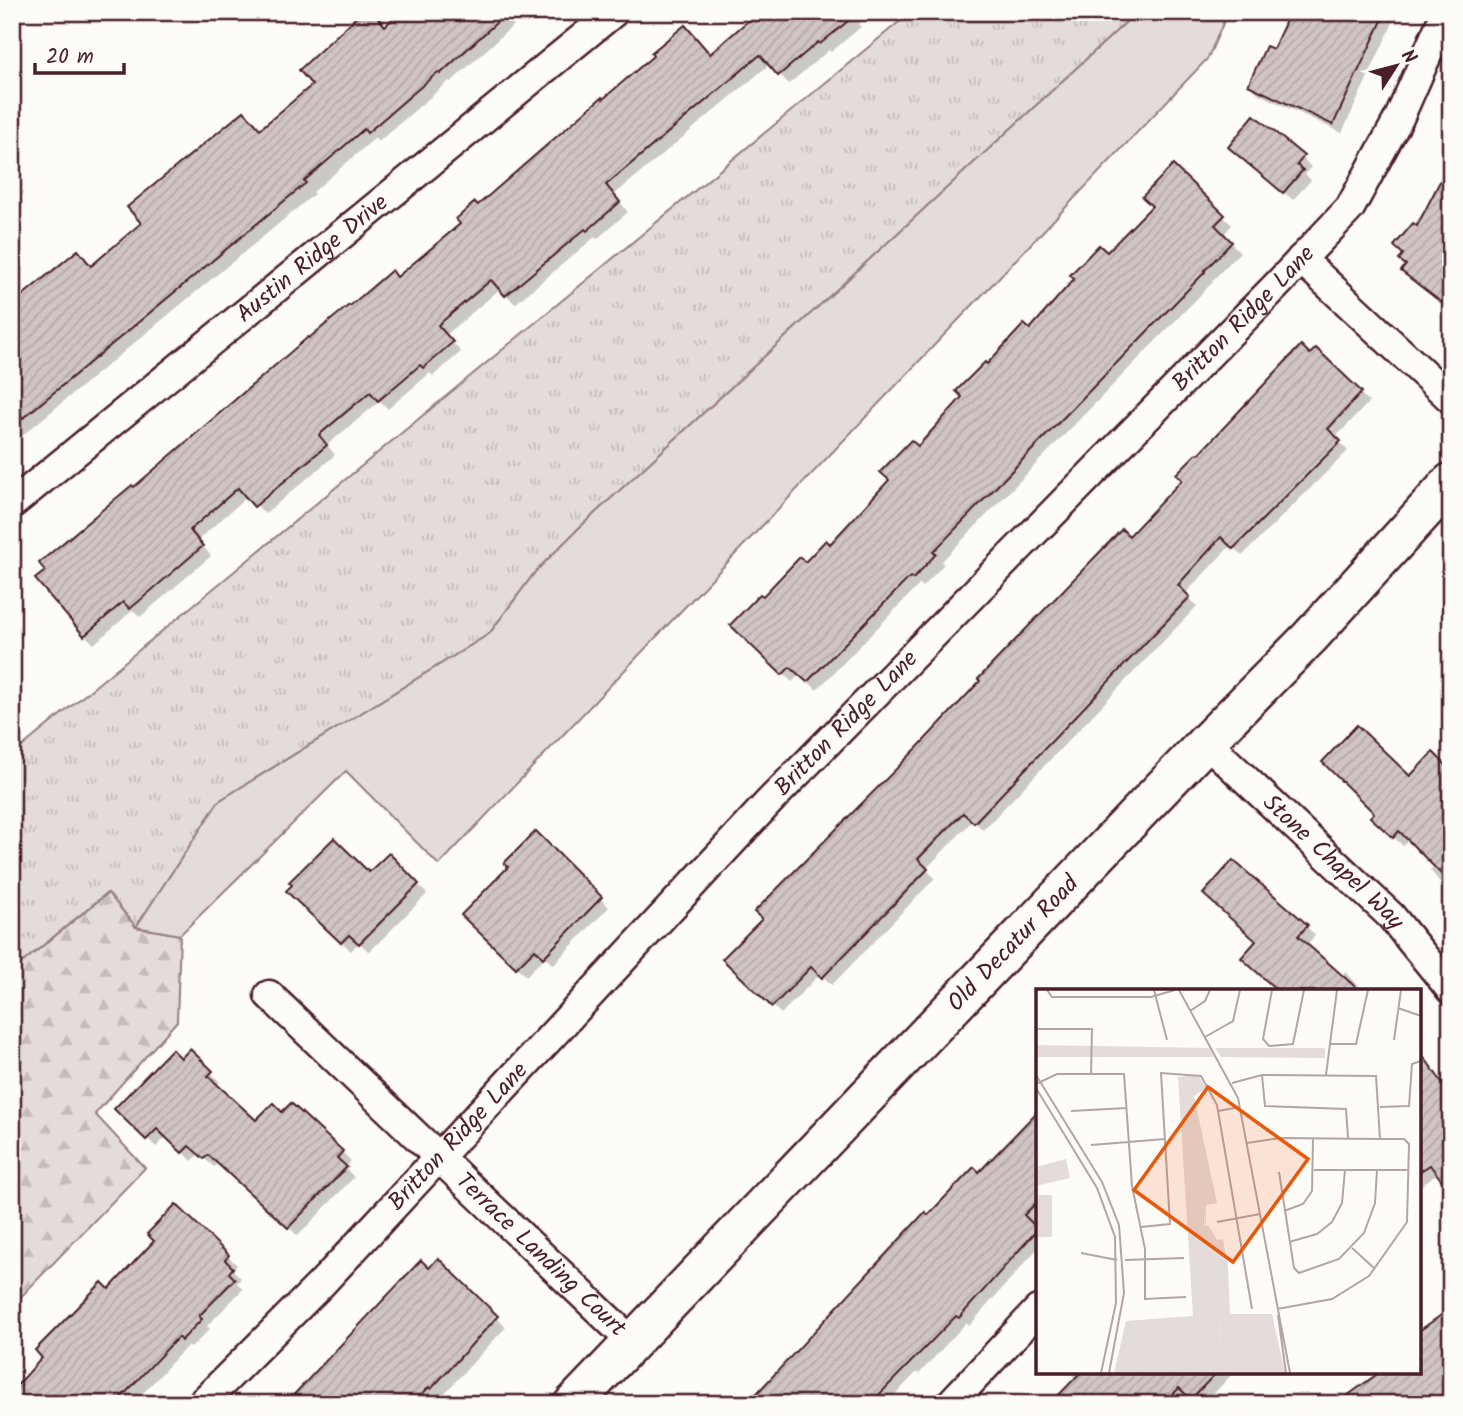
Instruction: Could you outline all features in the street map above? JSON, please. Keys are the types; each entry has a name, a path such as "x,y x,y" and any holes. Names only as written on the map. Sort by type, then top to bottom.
{"street":[{"name":"Austin Ridge Drive","path":"12,504 614,12"},
{"name":"Britton Ridge Lane","path":"201,1404 322,1283 769,802 1350,208 1399,118 1446,12"},
{"path":"1301,259 1451,399"},
{"name":"Old Decatur Road","path":"573,1404 1206,742 1310,637 1451,482"},
{"name":"Stone Chapel Way","path":"1206,742 1391,916 1451,990"},
{"name":"Terrace Landing Court","path":"269,995 632,1342"},
{"path":"950,1404 1036,1312"}],"green space":[{"path":"911,12 1137,12 579,528 536,571 489,634 219,801 136,927 107,893 12,971 12,755"},
{"path":"1137,12 1228,12 1208,58 439,865 346,771 180,935 136,927 219,801 489,634 536,571 579,528"},
{"path":"108,893 136,927 180,935 177,1021 95,1114 145,1168 12,1306 12,971"}],"building":[{"path":"362,12 373,12 385,26 400,12 508,12 440,74 438,72 367,133 364,129 304,181 306,183 23,418 12,406 12,304 78,250 91,266 141,223 127,207 244,111 260,129 312,85 299,70"},
{"path":"758,12 859,12 778,76 760,55 606,185 620,202 587,231 585,229 505,296 491,280 438,325 453,342 423,368 420,365 378,401 370,392 319,435 327,445 254,507 238,488 190,530 203,546 130,609 123,602 84,636 35,579 45,571 39,563 132,485 134,487 308,337 392,270 397,277 460,224 456,219 475,202 478,205 653,56 651,53 685,25 710,54"},
{"path":"1290,12 1386,12 1333,125 1248,85 1266,46 1273,49"},
{"path":"1254,115 1304,156 1297,165 1303,170 1283,193 1228,147"},
{"path":"1451,160 1451,310 1401,271 1406,265 1399,260 1403,254 1394,246 1413,223 1417,226"},
{"path":"1173,165 1225,215 1215,225 1232,242 933,552 936,554 913,579 910,577 807,682 790,667 782,675 730,625 760,594 763,596 800,557 805,562 826,540 830,544 889,480 880,472 911,440 918,446 962,397 956,391 985,362 987,364 1024,324 1030,329 1074,279 1070,275 1099,245 1107,252 1152,206 1142,197"},
{"path":"1301,345 1310,354 1316,348 1362,392 1328,429 1341,441 1233,549 1221,537 1178,585 1190,597 974,823 963,813 918,859 928,869 822,978 811,967 772,1007 722,959 762,919 754,912 916,749 980,681 978,679 1122,529 1129,536 1182,480 1176,474 1199,454"},
{"path":"1357,725 1410,776 1433,752 1451,770 1451,884 1399,831 1393,838 1370,817 1374,813 1322,762"},
{"path":"536,831 602,897 543,958 535,949 516,968 461,915 508,867 504,863"},
{"path":"334,838 369,872 389,853 419,884 359,944 349,935 341,943 286,891 292,885 289,882"},
{"path":"1233,860 1308,925 1298,936 1358,989 1276,989 1241,958 1256,941 1203,894"},
{"path":"172,1049 181,1058 190,1049 213,1071 208,1076 256,1120 273,1103 282,1112 291,1103 343,1151 337,1158 347,1167 288,1228 208,1155 204,1159 189,1146 182,1153 157,1129 146,1140 114,1109"},
{"path":"1421,1053 1451,1095 1451,1193 1430,1165 1421,1171"},
{"path":"1036,1113 1036,1203 1024,1215 1036,1227 1036,1231 959,1318 956,1316 870,1404 747,1404 925,1212 928,1215 974,1167 979,1172"},
{"path":"176,1204 229,1255 225,1260 233,1268 229,1273 235,1279 199,1316 202,1319 181,1341 178,1337 115,1404 12,1404 12,1391 42,1358 35,1350 102,1282 109,1289 154,1241 147,1234"},
{"path":"438,1258 498,1316 431,1389 429,1387 413,1404 285,1404 421,1260 429,1268"},
{"path":"1451,1308 1451,1404 1336,1404 1377,1374 1421,1374 1421,1330"},
{"path":"1079,1374 1215,1374 1191,1399 1179,1388 1164,1404 1050,1404"}]}
